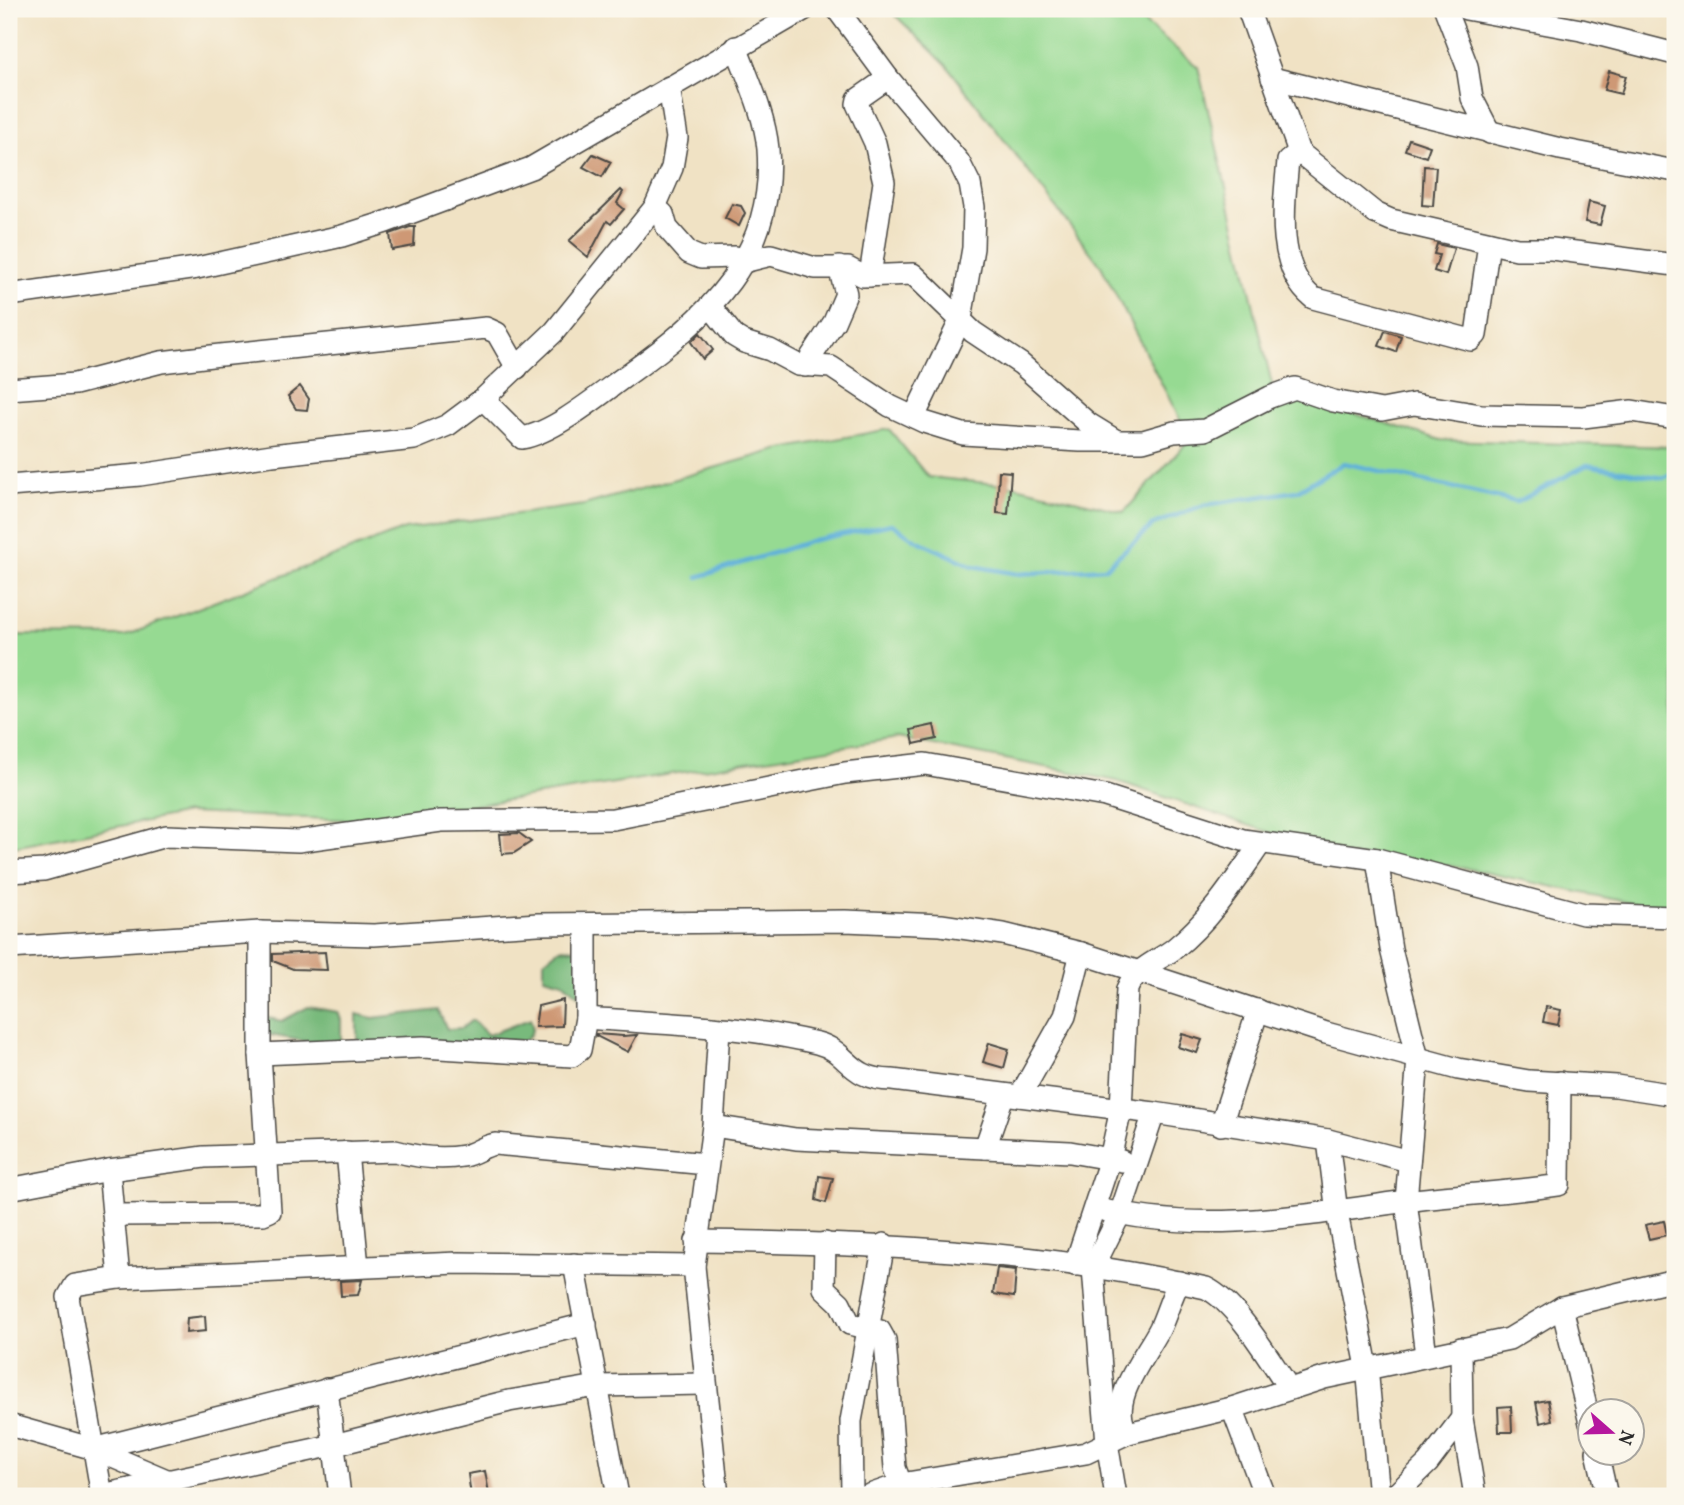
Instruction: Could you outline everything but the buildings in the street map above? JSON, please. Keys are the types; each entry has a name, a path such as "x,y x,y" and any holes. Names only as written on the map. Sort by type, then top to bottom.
{"street":[{"path":"9,295 197,268 353,233 531,168 805,9"},
{"path":"837,9 888,78 959,162 970,184 974,206 973,248 961,319 914,417"},
{"path":"1248,9 1299,152 1375,213 1391,220 1489,243 1675,265"},
{"path":"1445,9 1467,66 1472,98 1490,133"},
{"path":"1466,9 1581,30 1675,54"},
{"path":"483,399 519,436 526,438 577,410 668,345 710,307 747,261 761,226 768,186 768,147 757,103 736,47"},
{"path":"870,276 884,182 875,143 857,104 858,99 888,78"},
{"path":"1272,78 1490,133 1675,171"},
{"path":"9,486 140,475 272,455 414,439 448,425 483,399 517,368 587,295 656,206 672,168 677,138 669,87"},
{"path":"1299,152 1288,161 1285,234 1290,264 1305,292 1313,298 1471,340 1476,335 1489,243"},
{"path":"656,206 663,214 667,228 689,253 701,258 735,257 747,261 771,256 815,268 839,267 870,276 913,274 973,332 1021,365 1089,424 1115,440"},
{"path":"805,366 834,322 846,294 839,267"},
{"path":"710,307 734,336 744,342 805,366 831,367 866,392 914,417 963,434 1009,435 1037,439 1143,441 1174,432 1205,430 1269,397 1295,388 1370,410 1413,404 1481,415 1583,417 1632,411 1675,418"},
{"path":"9,389 75,384 161,362 486,328 497,333 517,368"},
{"path":"9,872 44,870 166,836 298,841 441,821 613,820 845,773 925,764 1105,796 1261,843 1377,859 1583,914 1675,917"},
{"path":"1116,1496 1084,1266 1121,1109 1127,989 1131,979 1140,971 1175,948 1199,927 1261,843"},
{"path":"1377,859 1391,948 1418,1059 1406,1201 1426,1355"},
{"path":"9,948 260,932 363,935 538,924 845,921 941,925 1003,934 1081,953 1201,994 1418,1059 1499,1076 1675,1095"},
{"path":"260,1054 423,1047 572,1056 580,1050 586,1018 586,924"},
{"path":"114,1214 267,1213 271,1203 260,1054 260,932"},
{"path":"985,1148 1011,1096 1065,1016 1081,953"},
{"path":"1221,1125 1258,1010"},
{"path":"586,1018 719,1029 824,1045 872,1080 891,1080 1154,1113 1328,1140 1409,1161"},
{"path":"718,1496 704,1384 694,1266 713,1126 719,1029"},
{"path":"1096,1208 1194,1224 1338,1213 1406,1201 1559,1185 1560,1082"},
{"path":"1084,1266 1120,1214 1154,1113"},
{"path":"713,1126 796,1139 1070,1152 1138,1163"},
{"path":"1328,1140 1338,1213 1367,1367 1380,1496"},
{"path":"9,1189 109,1170 204,1157 395,1151 424,1157 464,1156 483,1146 495,1144 707,1164"},
{"path":"347,1152 358,1267"},
{"path":"109,1170 119,1278"},
{"path":"696,1241 884,1244 1084,1266 1206,1288 1220,1297 1289,1388"},
{"path":"825,1243 824,1288 840,1303 850,1324 880,1331 885,1340 895,1468 901,1484"},
{"path":"852,1496 851,1421 884,1244"},
{"path":"694,1266 458,1263 119,1278 75,1285 68,1297 102,1496 170,1489 509,1401 597,1386 704,1384"},
{"path":"574,1264 618,1496"},
{"path":"867,1496 901,1484 931,1488 1073,1456 1128,1433 1231,1408 1289,1388 1367,1367 1509,1339 1562,1307 1675,1280"},
{"path":"1128,1433 1121,1424 1122,1402 1143,1352 1158,1332 1179,1282"},
{"path":"1562,1307 1583,1396"},
{"path":"94,1450 586,1324"},
{"path":"1461,1348 1462,1418 1475,1496"},
{"path":"327,1389 340,1496"},
{"path":"1231,1408 1265,1496"},
{"path":"1394,1496 1428,1462 1462,1418"},
{"path":"9,1425 94,1450 170,1489"},
{"path":"1600,1466 1607,1496"}],"green space":[{"path":"889,9 1128,9 1198,67 1273,389 1441,440 1675,447 1675,904 1654,908 1455,866 1337,855 1117,781 898,738 375,821 187,813 9,848 9,635 125,636 405,529 584,505 777,450 889,429 928,477 1016,486 1124,512 1190,439 1101,266 947,66"},
{"path":"560,948 579,949 579,996 563,982 544,977 544,961"},
{"path":"308,1007 338,1012 341,1020 341,1048 264,1034 263,1017 282,1021"},
{"path":"438,1010 447,1029 462,1028 472,1020 488,1035 530,1019 532,1031 518,1047 357,1045 357,1014 373,1018"}],"waterway":[{"path":"698,577 814,540 892,524 916,540 973,566 1018,574 1105,568 1154,524 1204,505 1297,491 1344,463 1517,502 1587,465 1663,478 1675,472"}]}
